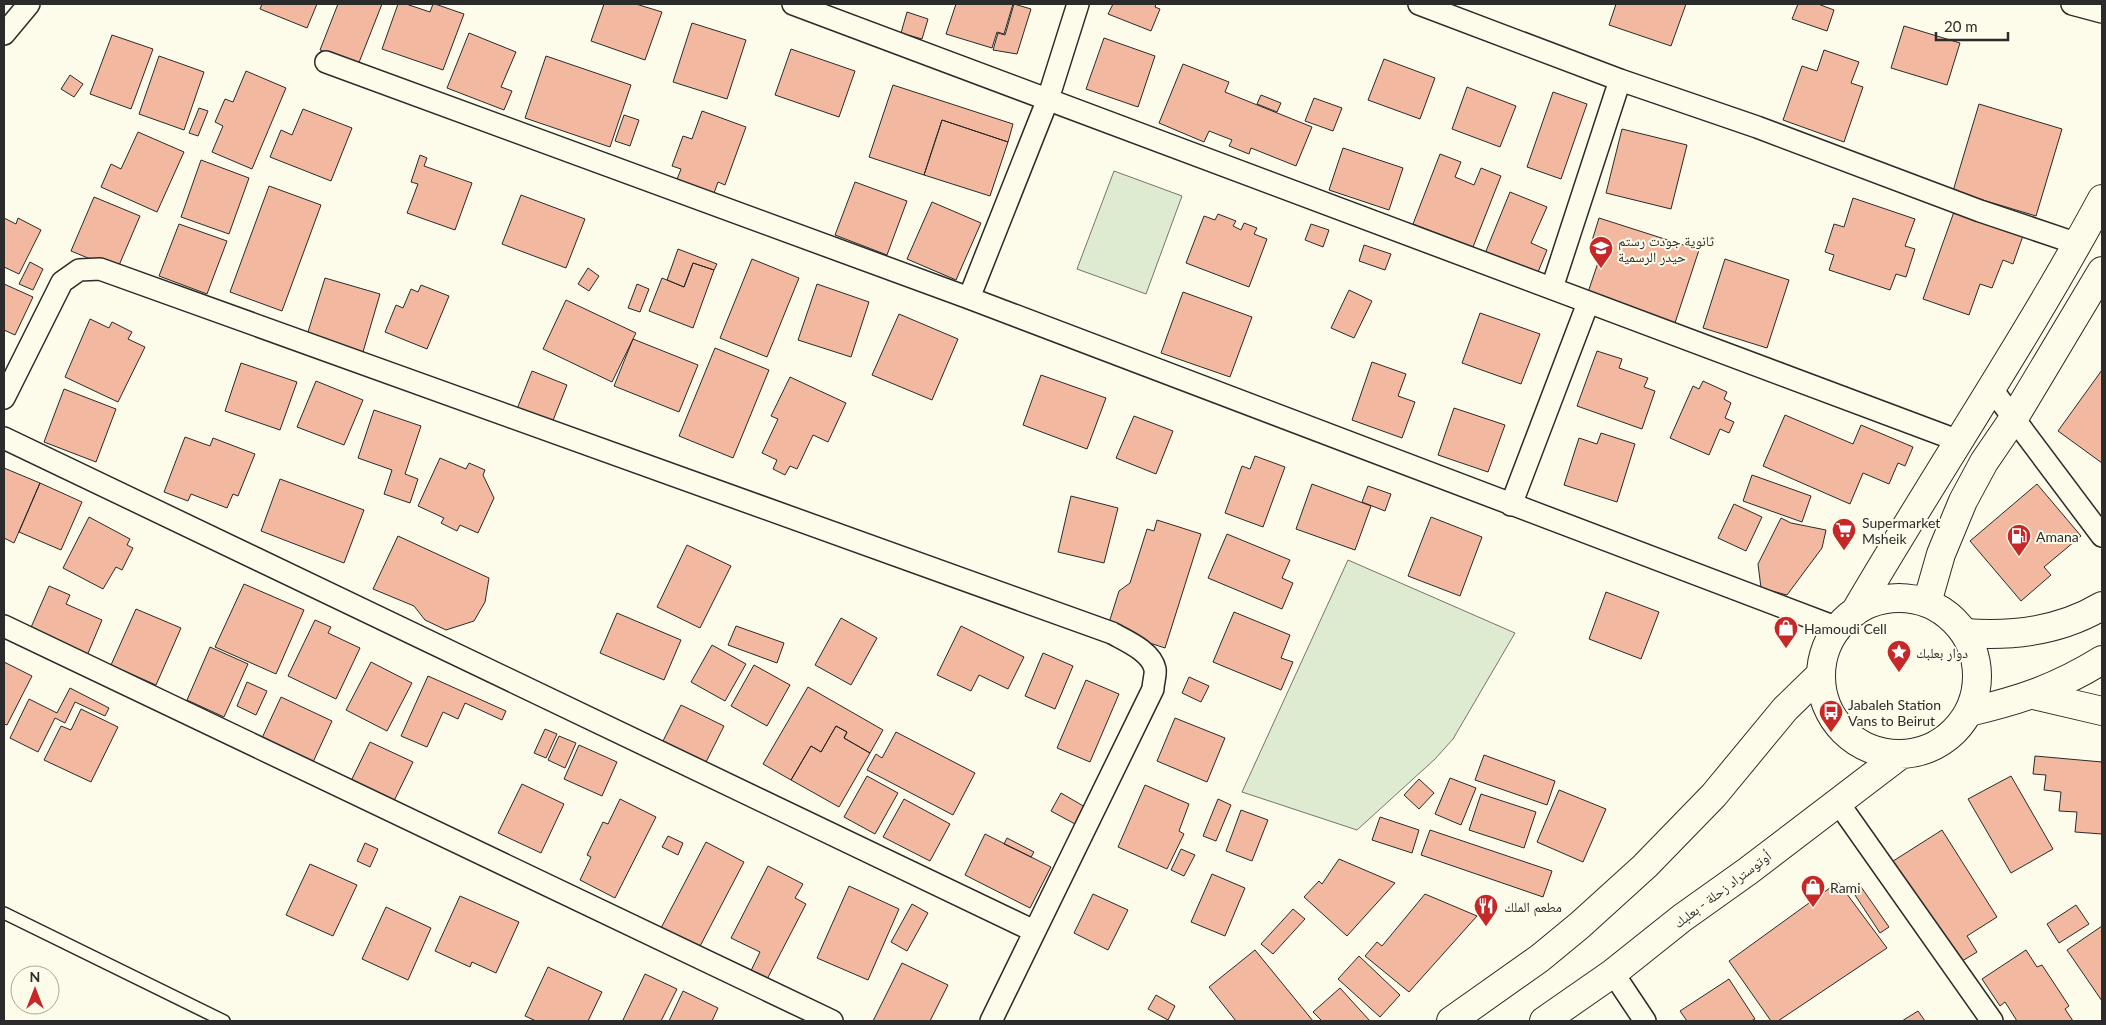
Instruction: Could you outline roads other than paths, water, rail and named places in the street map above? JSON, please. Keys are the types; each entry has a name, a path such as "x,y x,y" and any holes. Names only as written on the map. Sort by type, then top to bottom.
{"main road":[{"path":"1846,620 1871,603 1890,598 1909,598 1928,603 1949,615 1965,633 1976,658 1978,672 1978,686 1969,712 1962,724 1940,743 1928,749 1900,755 1870,749 1844,732 1826,706 1820,675 1823,658 1828,642 1846,620 1959,441 2078,244 2102,198"},
{"path":"1928,603 1941,554 1963,501 1984,462 2014,418 2102,271"},
{"path":"1965,633 2014,634 2036,632 2075,620 2102,606"},
{"path":"1969,712 2034,695 2069,680 2102,660"},
{"path":"1451,1021 1580,926 1645,866 1714,794 1785,709 1820,675"},
{"path":"2034,695 2102,710"},
{"name":"أوتوستراد زحلة - بعلبك","path":"1544,1021 1613,973 1682,918 1748,871 1837,801 1900,755"}],"street":[{"path":"4,34 29,4"},
{"path":"793,4 1959,441"},
{"path":"969,298 1048,99 1078,4"},
{"path":"1419,4 1620,80 1757,127 1980,211 2078,244"},
{"path":"2072,4 2102,12"},
{"path":"326,62 969,298 1511,505 1846,620"},
{"path":"1552,288 1620,80"},
{"path":"4,398 62,282 79,270 100,269 1112,633 1139,649 1150,658 1156,670 1152,689 991,1021"},
{"path":"1511,505 1588,303"},
{"path":"1991,388 2102,536"},
{"path":"4,438 1034,932"},
{"path":"4,626 832,1021"},
{"path":"1837,801 1992,1021"},
{"path":"1613,973 1645,1021"}],"lane":[{"path":"4,913 224,1021"}],"place":[{"name":"ثانوية جودت رستم حيدر الرسمية","path":"1601,269"},
{"name":"Supermarket Msheik","path":"1844,551"},
{"name":"Amana","path":"2019,557"},
{"name":"Hamoudi Cell","path":"1786,649"},
{"name":"دوار بعلبك","path":"1899,673"},
{"name":"Jabaleh Station Vans to Beirut","path":"1831,733"},
{"name":"Rami","path":"1813,908"},
{"name":"مطعم الملك","path":"1486,927"}]}
